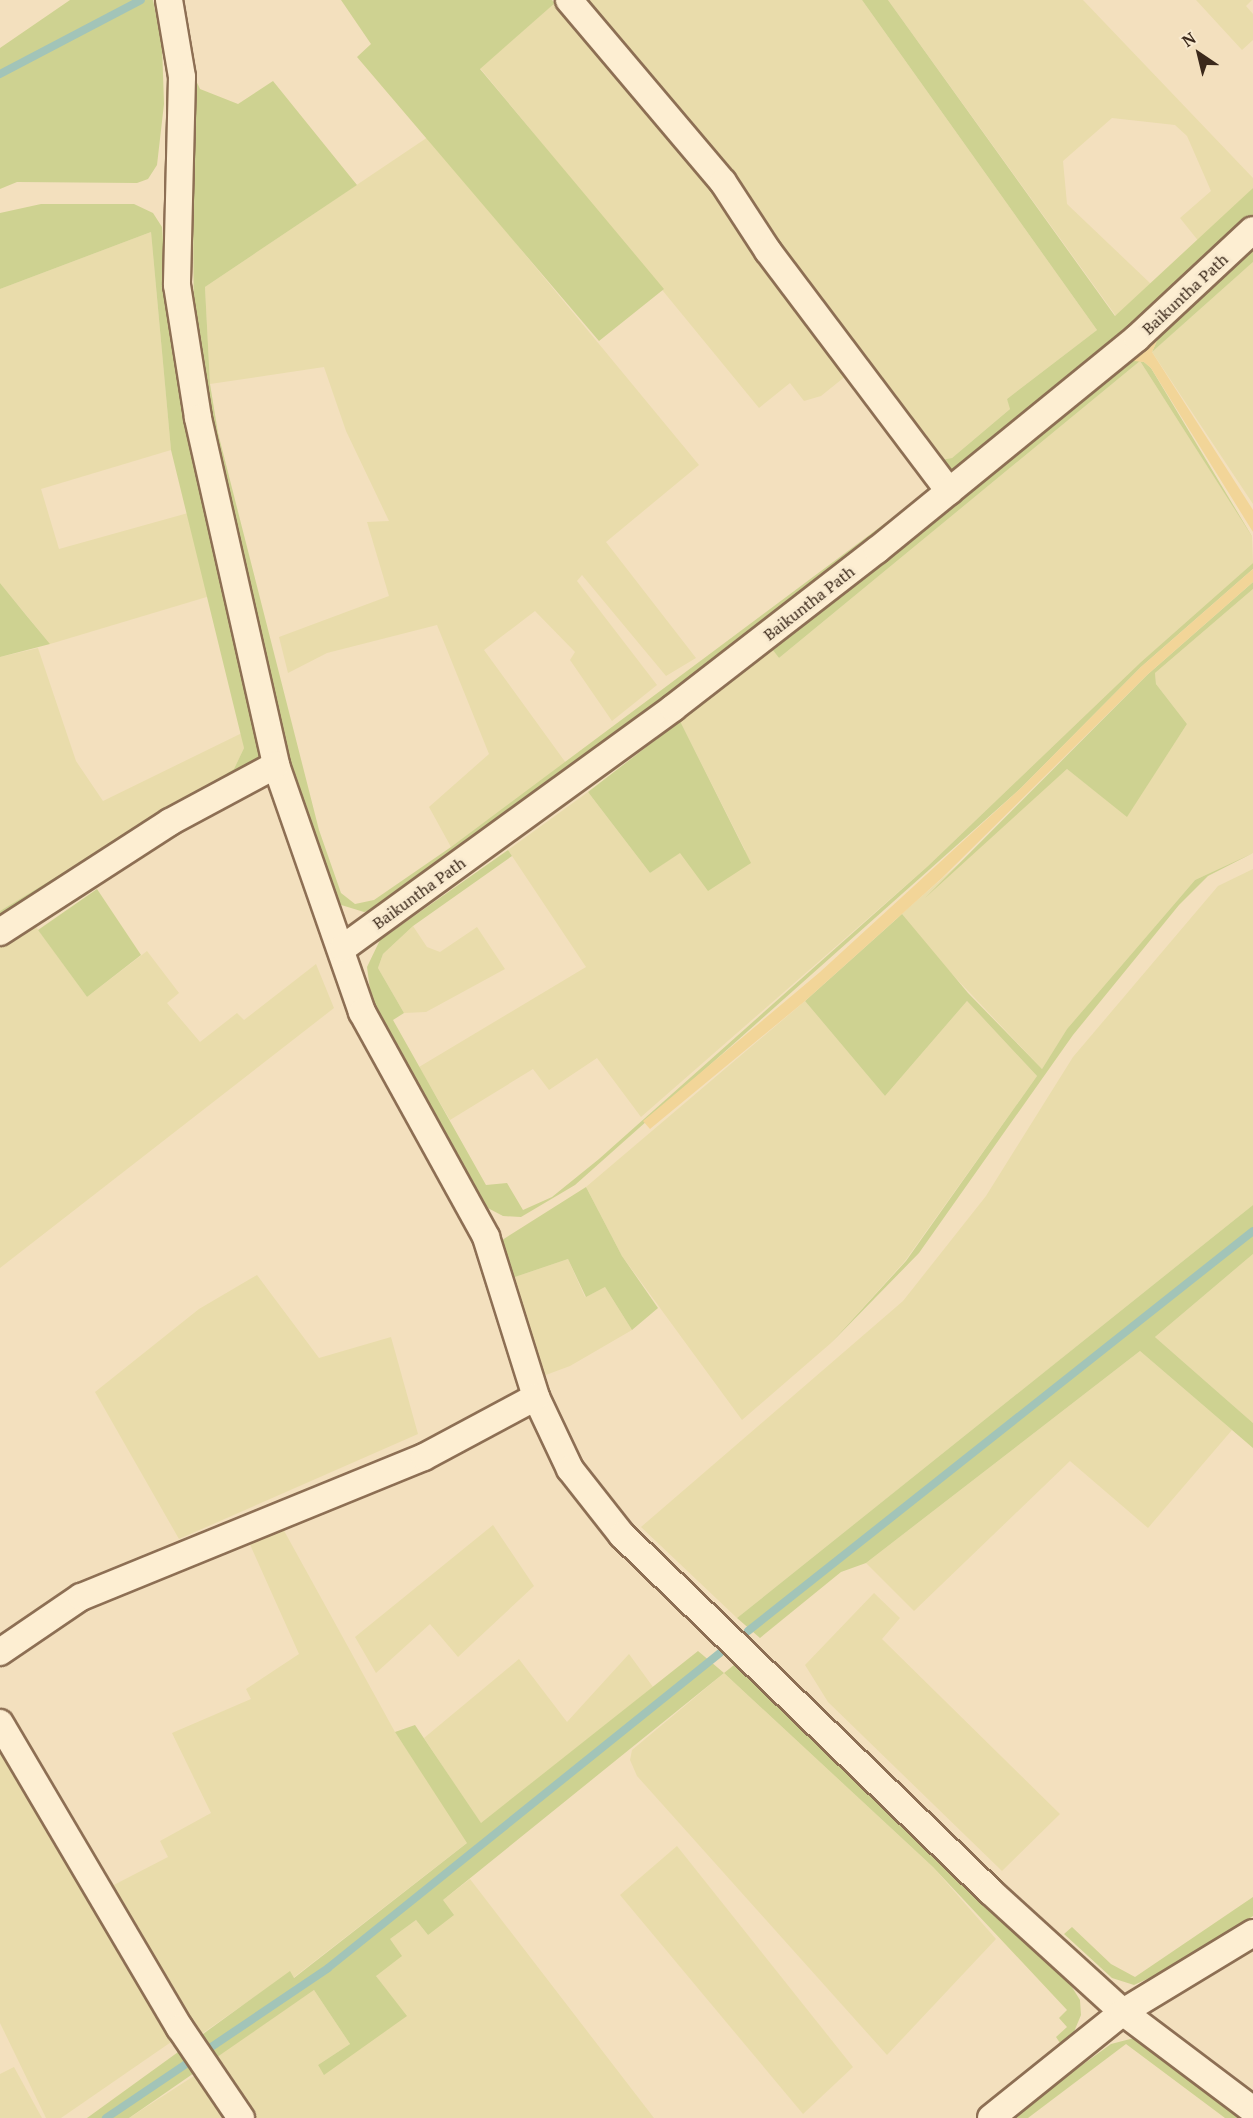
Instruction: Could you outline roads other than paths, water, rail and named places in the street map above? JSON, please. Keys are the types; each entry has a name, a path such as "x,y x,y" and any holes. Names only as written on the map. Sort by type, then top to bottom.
{"street":[{"path":"169,0 182,77 177,285 198,418 276,765 343,948 362,1012 486,1237 536,1397 570,1469 622,1534 991,1892 1123,2012 1253,2110"},
{"path":"568,0 723,182 768,251 949,491"},
{"name":"Baikuntha Path","path":"343,948 673,708 949,491 1137,339 1253,230"},
{"path":"0,932 170,822 276,765"},
{"path":"0,1652 81,1597 424,1457 536,1397"},
{"path":"0,1723 180,2028 241,2118"},
{"path":"991,2118 1123,2012 1253,1933"}],"waterway":[{"path":"0,74 141,0"},
{"path":"748,1631 1253,1231"},
{"path":"106,2118 328,1968 720,1653"}]}
